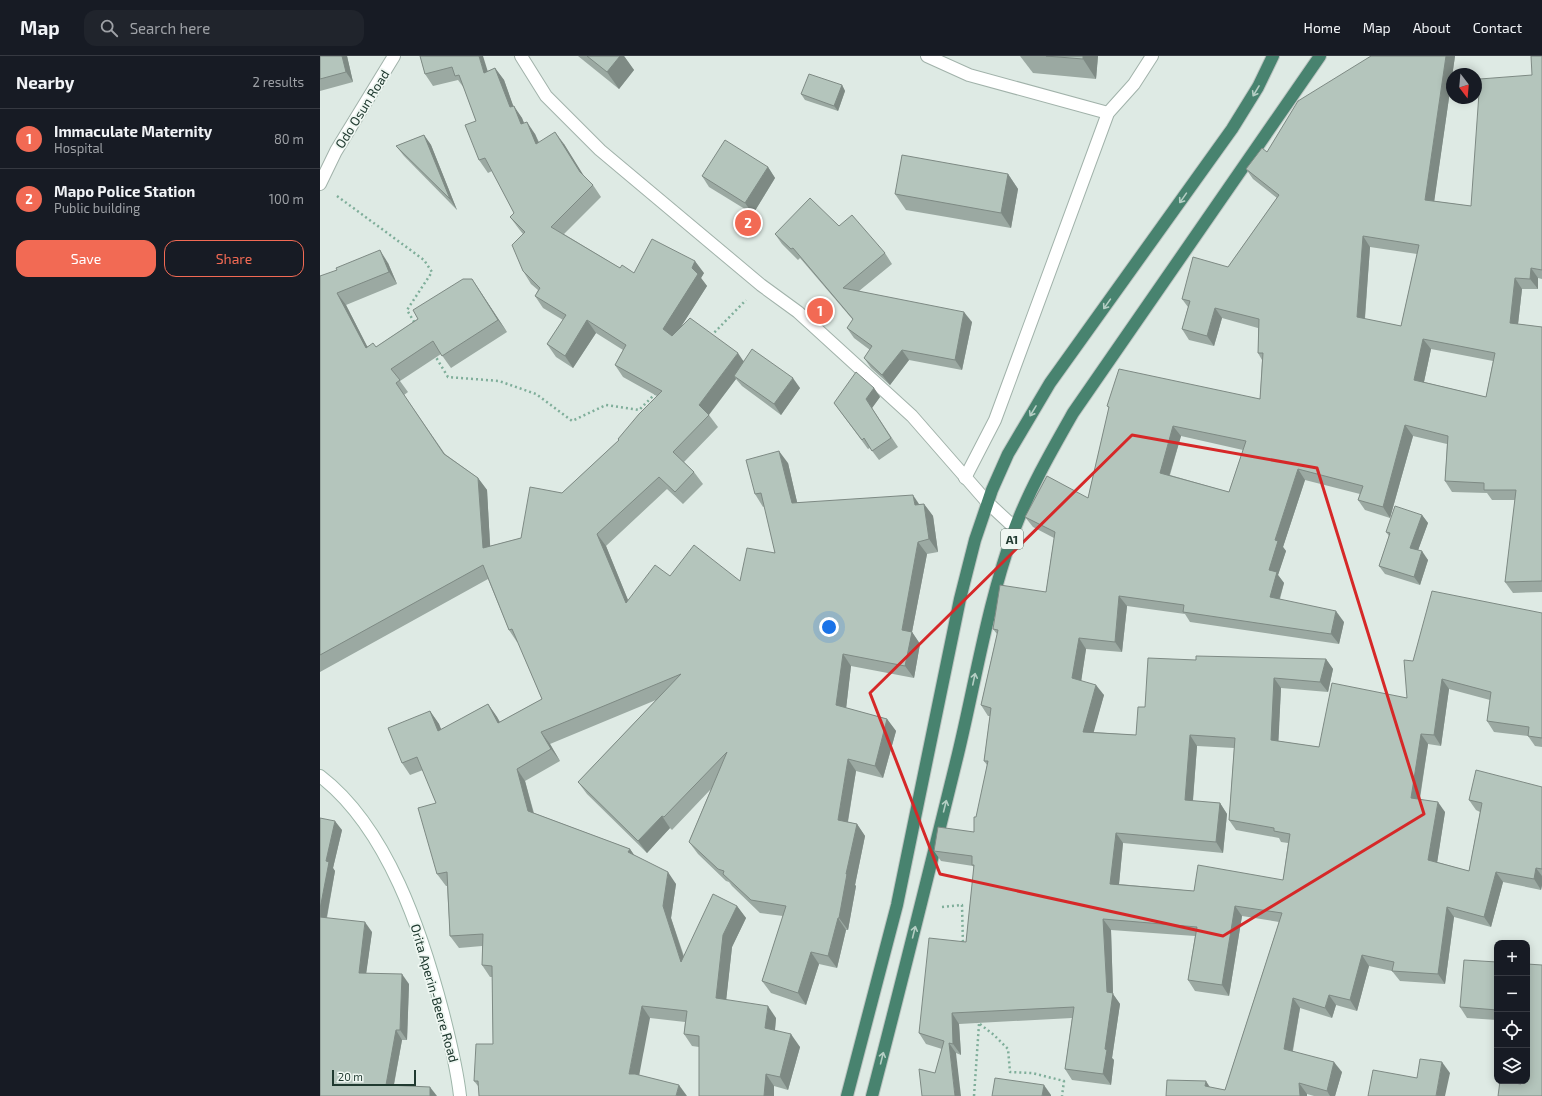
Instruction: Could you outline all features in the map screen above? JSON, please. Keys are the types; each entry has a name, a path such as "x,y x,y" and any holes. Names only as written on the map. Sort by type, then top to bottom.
{"highway":[{"path":"847,1096 897,905 960,599 975,540 1008,454 1050,383 1232,129 1258,87 1273,56"},
{"name":"A1","path":"872,1096 960,746 981,645 1015,528 1050,453 1073,413 1320,56"}],"street":[{"name":"Odo Osun Road","path":"320,184 336,151 394,56"},
{"path":"521,56 546,96 600,150 761,285 798,312 912,416 965,478 988,503 1015,528"},
{"path":"927,56 969,75 1108,113"},
{"path":"965,478 995,420 1108,113 1134,84 1152,56"},
{"name":"Orita Aperin-Beere Road","path":"320,776 336,788 370,830 392,868 422,940 457,1069 460,1096"}],"path":[{"path":"320,184 390,233 424,260 432,272 407,310 418,327"},
{"path":"706,342 761,285"},
{"path":"432,351 448,378 499,381 536,394 572,421 606,405 639,410 662,387"},
{"path":"920,908 962,906 962,946"},
{"path":"974,1020 994,1034 1008,1049 1010,1072 1032,1073 1064,1081 1062,1096"},
{"path":"974,1096 979,1024"}],"highlighted area":[{"path":"1132,435 1317,468 1424,814 1223,936 940,874 870,693"}],"building":[{"path":"320,56 342,56 346,72 320,79"},
{"path":"420,56 479,56 484,73 495,68 510,107 514,106 521,124 527,122 536,144 555,132 580,172 593,185 551,227 620,268 622,265 634,273 652,239 695,261 692,268 698,274 663,329 672,336 690,318 738,353 699,405 709,415 673,452 694,472 675,492 659,477 597,534 626,603 655,565 670,576 694,545 740,581 747,548 775,553 761,493 755,494 746,460 779,451 792,503 913,495 915,505 924,504 929,539 918,542 902,630 912,632 905,666 843,654 836,705 887,719 875,766 848,759 838,820 857,824 846,874 839,918 828,956 811,952 798,993 762,981 786,906 751,900 723,874 724,871 718,869 689,842 727,752 664,817 662,816 638,841 578,782 681,674 541,732 551,749 517,769 528,811 630,849 628,852 668,872 663,906 681,962 713,894 737,906 723,935 716,998 768,1006 765,1028 791,1034 780,1077 766,1074 764,1096 699,1096 699,1036 684,1034 687,1011 642,1006 629,1074 635,1074 679,1085 676,1096 479,1096 478,1081 474,1081 476,1044 493,1044 492,966 482,965 483,934 450,936 447,872 437,874 418,808 436,803 417,757 402,763 388,728 430,711 438,731 488,704 498,723 542,699 512,629 509,630 483,565 320,655 320,276 337,270 336,268 380,250 389,272 337,293 366,348 373,343 376,347 418,319 413,310 463,279 472,279 498,320 442,356 433,341 391,369 400,380 396,383 444,454 478,478 483,548 521,538 530,487 562,493 619,440 618,439 639,414 662,391 615,365 626,345 587,320 565,356 547,344 566,315 535,296 540,288 523,271 512,245 525,232 510,217 514,213 485,158 479,160 465,125 476,121 459,75 455,76 452,67 425,74"},
{"path":"587,56 620,56 607,72"},
{"path":"1046,56 1083,56 1083,59"},
{"path":"1371,56 1446,56 1425,200 1471,206 1478,104 1482,104 1482,79 1532,75 1531,56 1542,56 1542,270 1531,268 1530,279 1515,278 1510,323 1542,327 1542,581 1505,582 1516,490 1484,490 1484,483 1445,481 1448,436 1405,425 1383,507 1358,500 1363,486 1298,469 1275,540 1278,541 1269,570 1277,572 1270,597 1336,611 1331,634 1183,612 1184,605 1119,596 1115,642 1079,638 1072,678 1096,685 1083,732 1136,735 1138,707 1145,707 1148,658 1196,660 1196,656 1326,659 1320,682 1274,678 1271,740 1319,747 1332,683 1407,698 1404,660 1413,661 1432,591 1542,613 1542,738 1528,736 1529,727 1487,721 1491,692 1442,679 1434,735 1421,734 1411,798 1438,802 1428,860 1469,871 1482,803 1469,800 1476,770 1542,787 1542,869 1536,868 1534,879 1496,872 1484,917 1447,907 1438,974 1392,971 1394,962 1362,955 1350,1000 1329,995 1325,1008 1293,998 1284,1049 1334,1062 1327,1091 1299,1083 1300,1096 1166,1096 1167,1080 1206,1081 1205,1086 1225,1090 1282,913 1235,906 1222,985 1188,980 1197,927 1103,919 1107,992 1113,993 1103,1074 1065,1069 1074,1007 952,1013 953,1044 949,1043 955,1096 922,1096 919,1069 935,1073 944,1041 919,1033 929,938 966,942 974,865 972,865 972,856 934,851 938,827 974,832 974,817 976,817 988,761 984,761 991,708 981,705 998,630 993,629 1000,585 1046,592 1055,532 1025,517 1047,476 1088,498 1109,407 1107,406 1119,369 1260,399 1263,353 1258,353 1259,319 1215,308 1207,336 1182,329 1190,301 1182,299 1193,257 1228,267 1279,195 1246,169 1262,148 1267,152 1298,101","holes":["1363,236 1419,245 1401,326 1357,317","1423,339 1495,353 1486,397 1414,380","1173,426 1246,441 1229,492 1160,473","1190,735 1235,738 1229,820 1274,828 1274,831 1290,834 1283,880 1198,865 1194,891 1110,884 1116,833 1216,842 1220,803 1185,800"]},
{"path":"809,74 842,85 834,106 801,94"},
{"path":"424,135 450,199 396,146"},
{"path":"725,140 768,167 745,203 702,176"},
{"path":"902,155 1008,174 1001,213 895,194"},
{"path":"810,198 839,226 852,215 885,253 843,288 964,312 955,360 902,350 882,375 864,358 872,346 847,328 853,319 793,248 791,249 775,234"},
{"path":"752,349 793,378 774,404 734,376"},
{"path":"856,372 874,388 866,399 891,438 872,451 864,438 862,440 834,403"},
{"path":"1395,506 1422,515 1410,548 1422,551 1414,577 1379,566 1390,533 1386,532"},
{"path":"320,818 335,821 326,861 329,862 320,909"},
{"path":"320,917 365,922 359,973 402,974 400,1030 396,1030 386,1085 430,1087 430,1096 320,1096"},
{"path":"1464,960 1494,962 1494,1010 1460,1007"},
{"path":"1530,964 1542,965 1542,1096 1498,1096 1500,1084 1530,1084"},
{"path":"1420,1059 1442,1062 1436,1096 1368,1096 1373,1070 1417,1078"},
{"path":"995,1078 1044,1085 1042,1096 992,1096"}],"place":[{"name":"Mapo Police Station","path":"748,223"},
{"name":"Immaculate Maternity","path":"820,311"}]}
